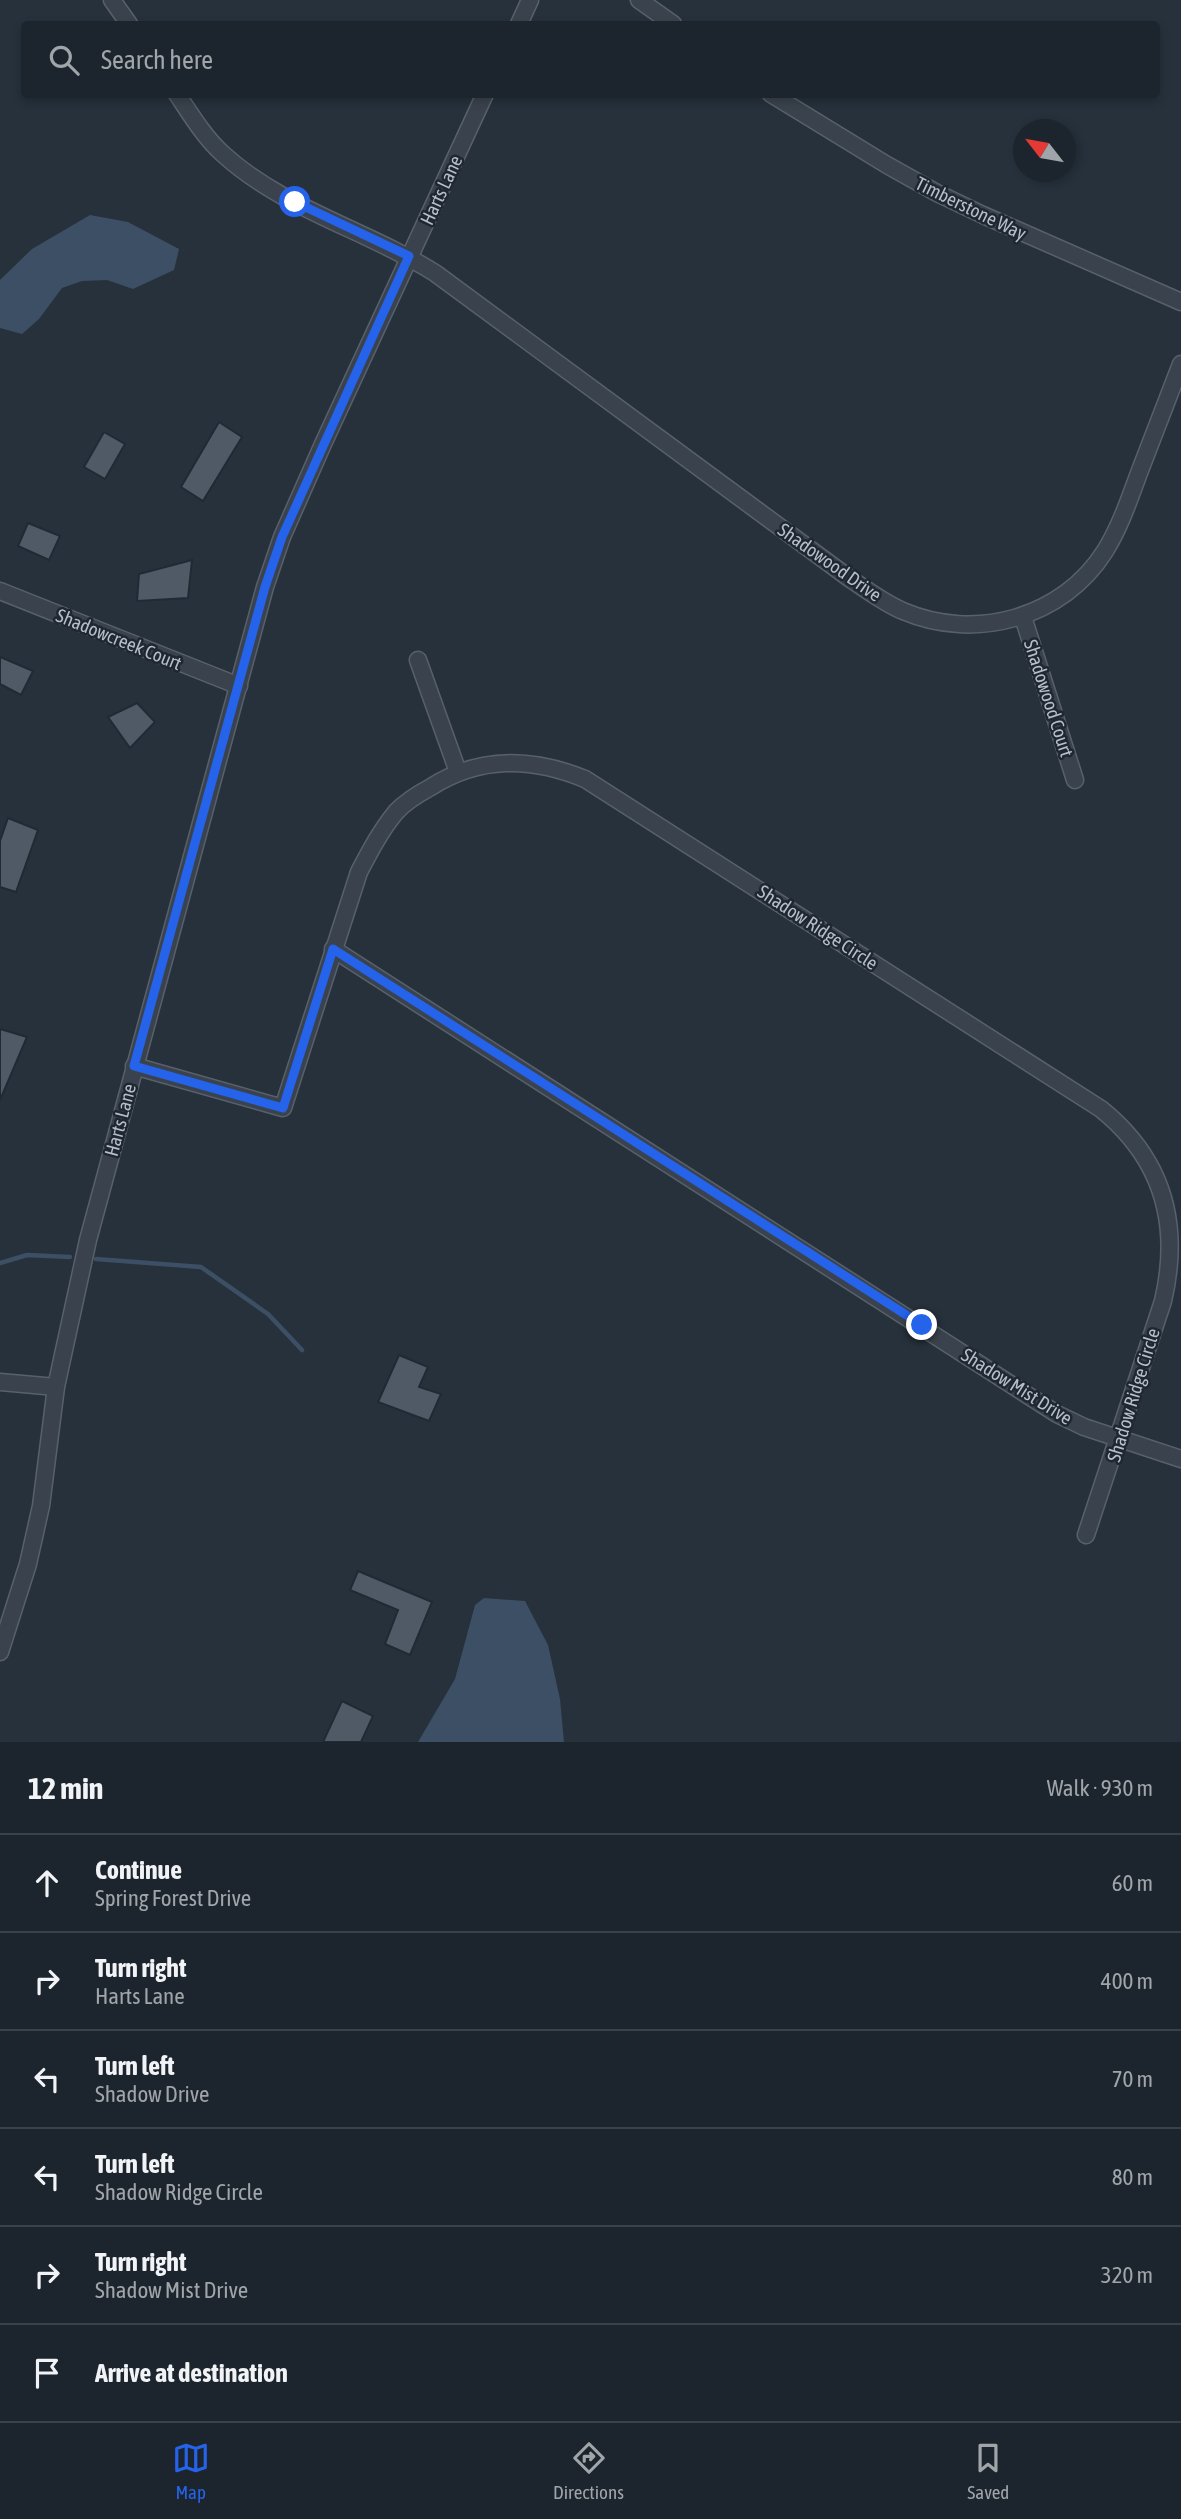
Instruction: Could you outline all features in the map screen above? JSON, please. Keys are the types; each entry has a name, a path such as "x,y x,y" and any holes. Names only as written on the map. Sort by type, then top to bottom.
{"street":[{"path":"112,0 127,21"},
{"path":"520,21 530,0"},
{"path":"639,0 669,21"},
{"name":"Shadowood Drive","path":"180,98 209,140 242,171 295,202 409,256 435,272 849,578 890,605 922,618 984,625 1023,617 1059,598 1084,578 1103,554 1122,519 1181,364"},
{"name":"Harts Lane","path":"0,1652 29,1564 41,1506 56,1387 88,1240 265,587 282,537 483,98"},
{"name":"Timberstone Way","path":"778,98 937,193 1181,302"},
{"name":"Shadowcreek Court","path":"0,591 239,686"},
{"name":"Shadowood Court","path":"1023,617 1075,780"},
{"path":"418,660 458,772"},
{"name":"Shadow Ridge Circle","path":"134,1066 283,1108 359,872 385,826 409,800 458,772 481,765 522,763 553,768 585,779 1101,1108 1130,1136 1153,1170 1169,1219 1171,1244 1166,1287 1086,1535"},
{"name":"Shadow Mist Drive","path":"333,949 1057,1414 1084,1427 1181,1459"},
{"path":"0,1382 56,1387"}],"water":[{"path":"90,215 128,222 179,249 174,270 133,289 107,280 82,281 62,288 39,319 22,334 0,328 0,280 32,249"},
{"path":"484,1598 525,1601 548,1645 560,1699 564,1742 418,1742 455,1679 475,1605"}],"building":[{"path":"219,422 242,437 203,501 181,487"},
{"path":"104,432 125,444 105,479 84,467"},
{"path":"28,523 60,536 49,560 18,546"},
{"path":"192,560 188,598 137,601 139,574"},
{"path":"0,657 33,671 21,695 0,684"},
{"path":"137,703 155,722 130,748 108,717"},
{"path":"8,818 38,830 16,892 0,887 0,841"},
{"path":"0,1029 27,1037 0,1100"},
{"path":"399,1355 428,1367 419,1387 441,1394 429,1421 378,1402"},
{"path":"358,1571 432,1602 410,1655 385,1644 398,1610 350,1590"},
{"path":"342,1701 373,1716 361,1742 323,1742"}],"waterway":[{"path":"0,1263 27,1255 70,1257"},
{"path":"96,1259 201,1267 268,1314 302,1350"}],"route":[{"path":"295,202 409,256 282,537 265,587 134,1066 283,1108 333,949 922,1325"}]}
